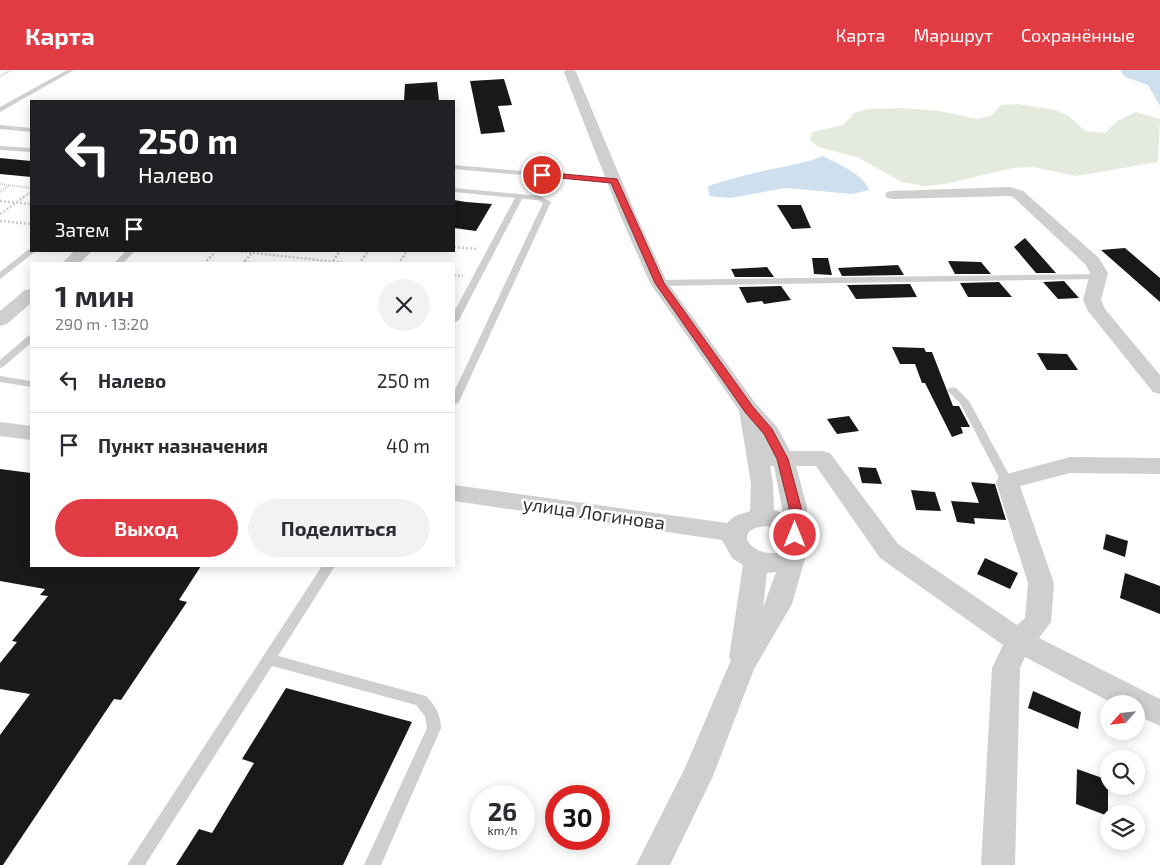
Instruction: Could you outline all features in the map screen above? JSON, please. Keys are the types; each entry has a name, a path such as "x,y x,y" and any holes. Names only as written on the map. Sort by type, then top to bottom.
{"street":[{"path":"570,72 614,181 659,283 749,410 768,432 795,507 795,543 792,556 780,562 756,561 738,548 734,542 734,533 742,522 755,517 770,518 784,524 795,543 779,604 742,665 697,776 653,865"},
{"path":"892,195 1010,191 1018,194 1093,262 1099,272 1092,300 1097,311 1160,388"},
{"path":"71,262 83,252"},
{"path":"0,320 30,295"},
{"path":"749,410 762,484 762,517"},
{"path":"0,429 30,433"},
{"path":"777,459 822,458 889,551 1020,641 1160,713"},
{"path":"998,865 1006,668 1020,641 1038,622 1041,583 1007,482 1070,466 1160,466"},
{"name":"улица Логинова","path":"455,493 734,533"},
{"path":"742,665 756,561"}],"lane":[{"path":"0,110 72,70"},
{"path":"0,101 14,102"},
{"path":"0,127 30,130"},
{"path":"0,148 30,150"},
{"path":"455,167 614,181"},
{"path":"455,190 545,199 547,205 455,400"},
{"path":"455,318 520,196"},
{"path":"0,276 31,252"},
{"path":"119,262 130,252"},
{"path":"659,283 1098,277"},
{"path":"0,365 30,339"},
{"path":"0,379 30,384"},
{"path":"952,390 964,401 1007,482"},
{"path":"135,865 328,567"},
{"path":"268,660 421,700 430,708 434,717 434,728 372,865"}],"path":[{"path":"0,76 12,70"},
{"path":"0,184 30,188"},
{"path":"0,192 10,185"},
{"path":"0,214 30,193"},
{"path":"0,201 30,204"},
{"path":"0,221 30,224"},
{"path":"455,246 491,250"},
{"path":"206,262 215,252"},
{"path":"244,262 253,252 332,262 339,252"},
{"path":"279,256 282,252"}],"shaded area":[{"path":"1018,104 1055,110 1069,116 1085,131 1105,133 1117,121 1136,112 1160,119 1158,162 1076,176 1033,167 1013,168 945,184 925,186 902,182 857,157 818,147 810,140 812,132 843,125 854,113 868,109 904,108 940,111 977,119 991,116 1001,105"}],"water":[{"path":"1120,70 1160,70 1160,106 1148,85 1125,77"},
{"path":"823,156 856,174 869,190 852,194 786,188 730,198 709,196 708,186 807,162"}],"building":[{"path":"504,79 512,105 498,106 505,132 481,134 470,81"},
{"path":"437,82 439,100 404,100 405,84"},
{"path":"0,158 30,161 30,177 0,174"},
{"path":"455,200 492,204 476,231 455,228"},
{"path":"777,205 801,205 811,228 792,229"},
{"path":"1025,238 1056,273 1036,273 1014,247"},
{"path":"1125,248 1160,278 1160,302 1101,250"},
{"path":"812,258 828,258 832,275 814,274"},
{"path":"948,261 981,262 991,274 955,274"},
{"path":"898,265 904,275 842,276 838,268"},
{"path":"767,267 774,277 735,277 731,269"},
{"path":"1064,281 1079,298 1058,299 1043,282"},
{"path":"999,282 1012,297 968,297 960,283"},
{"path":"910,284 917,297 856,299 847,285"},
{"path":"781,286 791,300 764,304 762,301 747,303 739,287"},
{"path":"892,347 924,348 926,352 932,352 953,406 959,406 970,427 961,427 963,433 952,437 925,383 922,383 915,364 900,364"},
{"path":"1037,353 1067,354 1078,370 1047,370"},
{"path":"849,416 859,431 837,434 827,419"},
{"path":"858,467 876,468 882,484 862,483"},
{"path":"0,469 30,473 30,567 200,567 179,600 187,602 121,700 114,699 3,865 0,865 0,735 30,694 0,689 0,663 17,642 12,641 48,596 40,595 45,589 0,581"},
{"path":"971,482 995,484 1006,520 974,518 975,524 957,522 951,501 979,503"},
{"path":"911,490 935,492 941,511 916,510"},
{"path":"1106,534 1128,541 1125,557 1103,549"},
{"path":"985,558 1018,573 1010,589 977,574"},
{"path":"1125,573 1160,586 1160,614 1120,598"},
{"path":"286,688 412,722 343,865 176,865 199,829 212,833 254,763 242,759"},
{"path":"1033,691 1081,712 1078,729 1028,708"},
{"path":"1077,769 1100,777 1100,795 1108,795 1108,805 1100,805 1100,813 1076,804"}],"route":[{"path":"542,175 614,181 659,283 749,410 768,432 782,459 795,507 795,535"}]}
